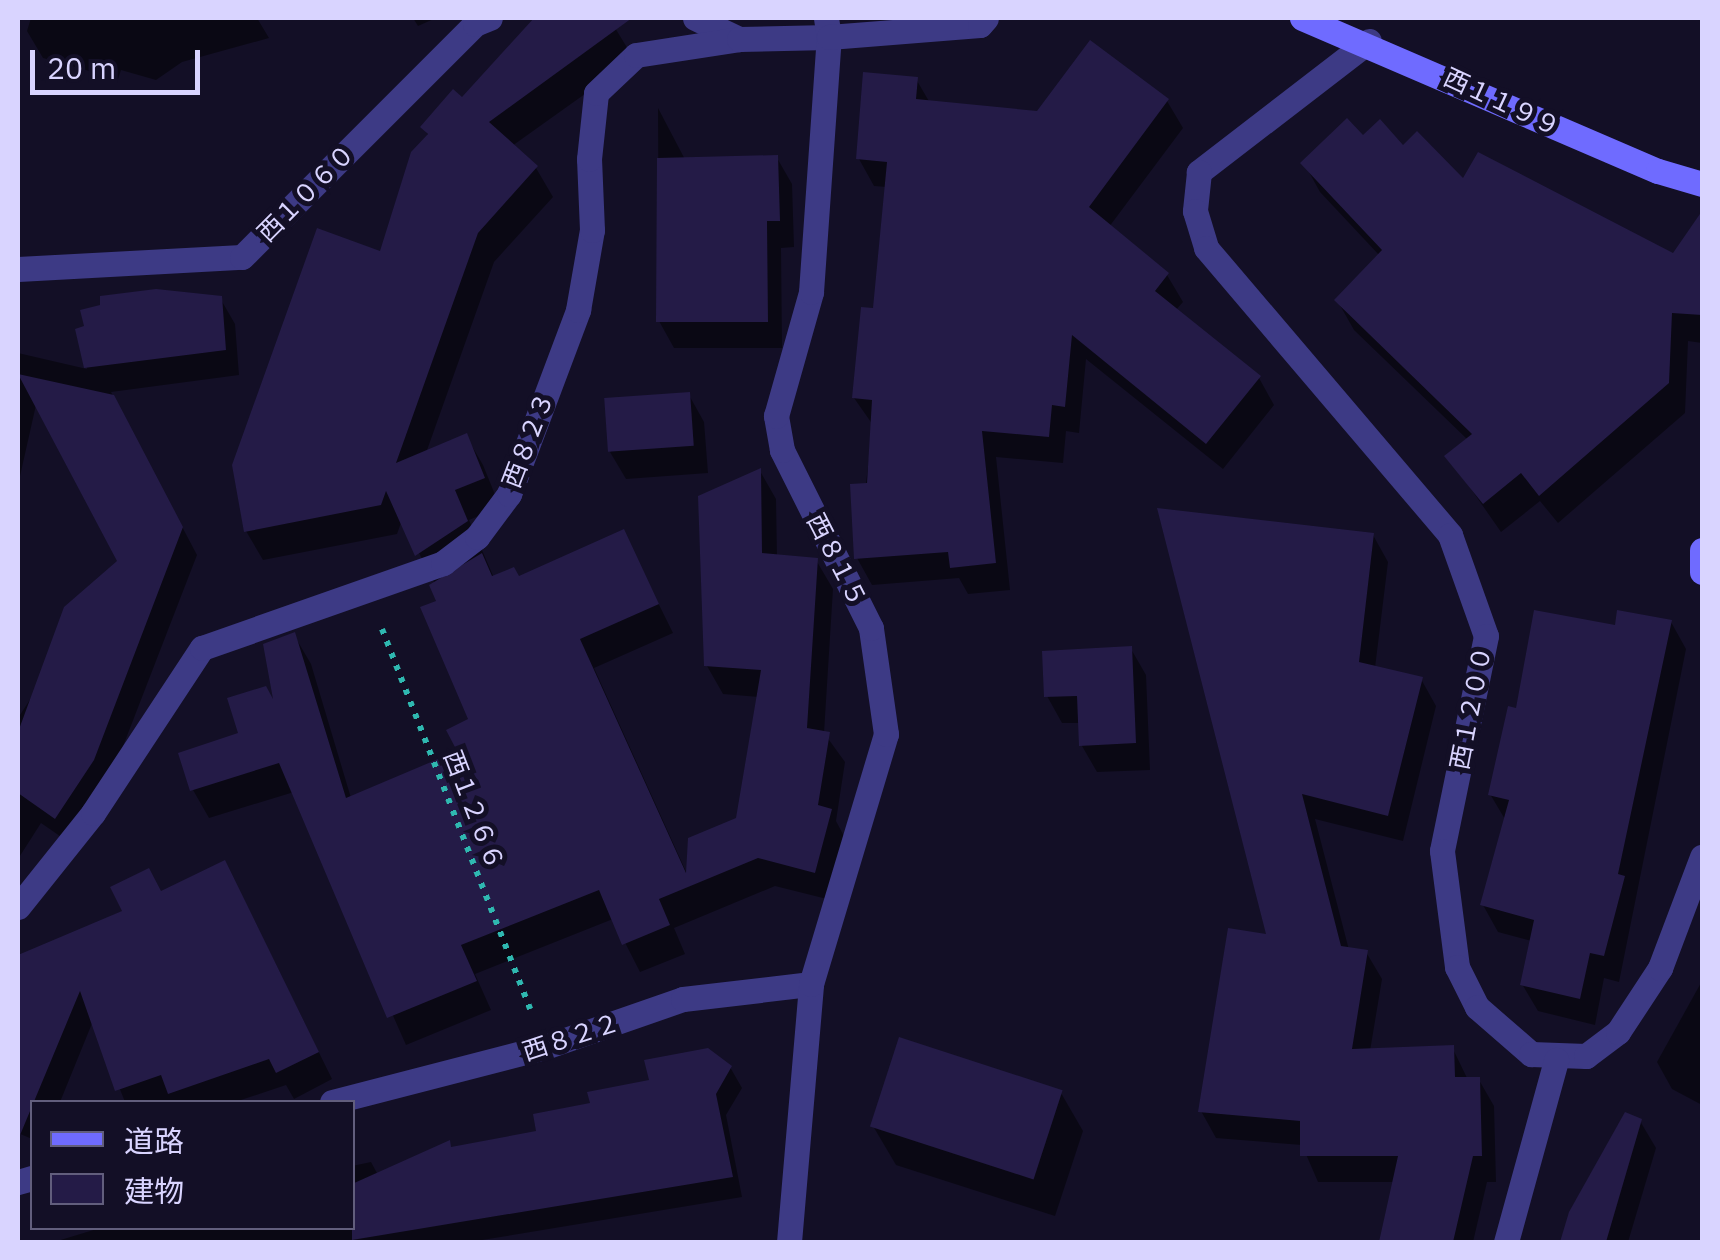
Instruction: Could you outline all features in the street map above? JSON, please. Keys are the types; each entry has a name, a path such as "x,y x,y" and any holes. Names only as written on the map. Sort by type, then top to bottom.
{"street":[{"name":"西１０６０","path":"18,270 242,256 476,24 490,18"},
{"path":"695,18 739,39"},
{"path":"828,27 980,26 986,18"},
{"name":"西１１９９","path":"1302,18 1369,41 1658,171 1702,184"},
{"name":"西８２３","path":"18,906 93,813 202,648 443,563 477,537 509,494 578,310 592,230 589,159 596,94 636,55 828,27"},
{"name":"西８１５","path":"789,1242 811,984 886,734 870,628 782,450 776,416 810,292 828,27"},
{"name":"西１２００","path":"1369,41 1200,172 1195,211 1206,248 1450,535 1486,636 1442,851 1448,922 1457,966 1477,1007 1530,1054 1556,1060"},
{"path":"1702,550 1702,572"},
{"path":"1506,1242 1556,1060 1586,1056 1618,1032 1660,968 1702,857"},
{"name":"西８２２","path":"340,1100 544,1047 683,999 811,984"}],"path":[{"name":"西１２６６","path":"366,587 544,1047"}],"building":[{"path":"534,18 632,18 489,122 538,166 478,233 396,463 467,433 485,478 455,490 468,521 415,556 386,491 381,505 244,532 232,465 317,228 380,251 411,152 428,134 420,127 453,89 462,97"},
{"path":"1090,40 1169,99 1089,207 1169,273 1155,291 1261,376 1206,444 1072,335 1065,407 1052,405 1049,437 982,431 996,563 950,568 948,552 854,559 850,484 867,483 872,400 852,398 861,307 873,308 887,162 856,159 863,72 918,77 916,99 1037,111"},
{"path":"1347,118 1363,135 1380,119 1403,145 1417,131 1463,178 1478,152 1673,253 1702,211 1702,315 1672,313 1669,383 1539,496 1521,473 1483,504 1444,456 1472,434 1334,300 1382,250 1300,163"},
{"path":"778,155 780,221 767,221 768,322 656,322 657,158"},
{"path":"156,289 222,296 226,350 84,368 75,329 84,326 80,310 100,305 100,296"},
{"path":"18,374 114,395 183,527 94,760 55,819 18,793 18,732 64,607 117,561"},
{"path":"690,392 694,446 608,452 604,398"},
{"path":"761,468 762,553 818,558 807,728 830,732 818,805 832,809 815,873 758,858 659,899 670,925 622,945 599,890 461,945 477,981 387,1018 279,763 190,791 178,753 238,733 227,698 266,686 273,699 263,644 295,632 346,798 457,751 446,730 468,719 420,607 436,601 429,585 482,553 492,576 514,567 519,576 624,529 659,604 580,639 686,873 688,838 736,818 761,670 704,666 698,496"},
{"path":"1157,508 1374,533 1359,662 1423,677 1388,816 1302,794 1341,946 1368,950 1352,1049 1454,1045 1455,1077 1480,1077 1482,1156 1473,1156 1453,1242 1379,1242 1398,1156 1300,1156 1300,1121 1198,1112 1228,928 1266,934"},
{"path":"1534,610 1615,625 1617,610 1672,620 1618,874 1625,876 1604,956 1590,953 1580,999 1520,985 1534,920 1480,905 1509,800 1488,795 1508,706 1516,708"},
{"path":"1132,646 1136,743 1079,746 1077,696 1044,697 1042,651"},
{"path":"225,860 319,1052 276,1073 269,1059 168,1094 161,1075 115,1091 80,991 35,1100 30,1100 30,1111 18,1140 18,955 122,911 110,887 149,868 161,891"},
{"path":"899,1037 1063,1090 1034,1180 870,1126"},
{"path":"708,1048 732,1066 716,1094 733,1177 352,1240 355,1183 450,1140 451,1147 536,1131 533,1114 590,1103 587,1092 649,1080 644,1060"},
{"path":"1625,1112 1642,1119 1606,1242 1560,1242 1569,1212"}]}
